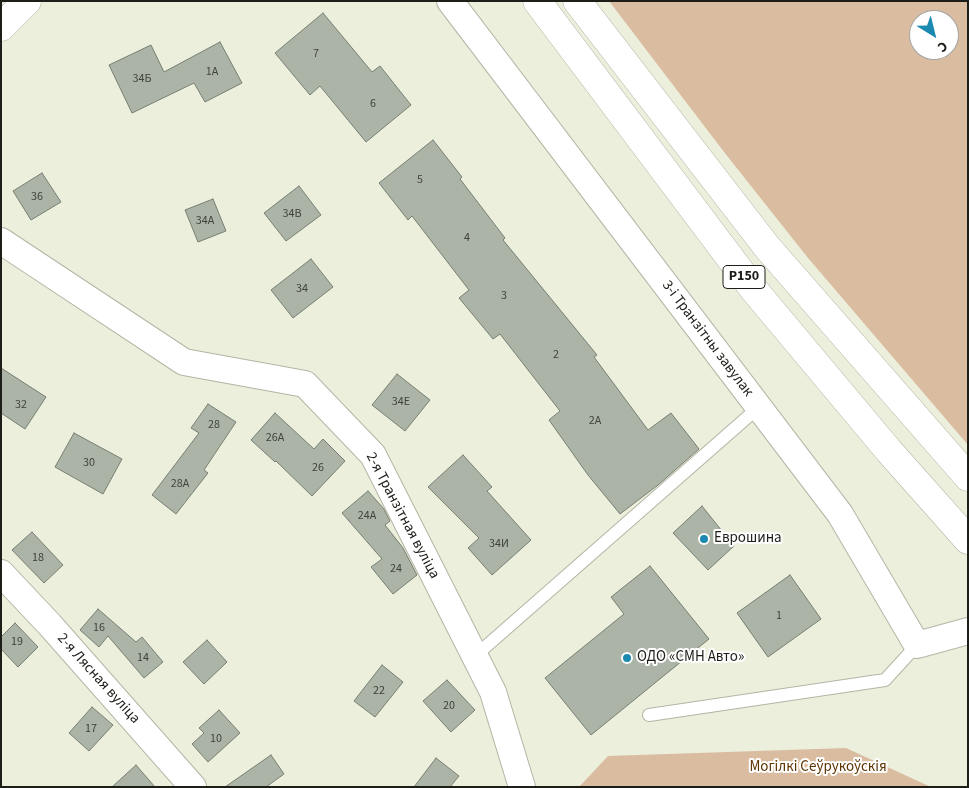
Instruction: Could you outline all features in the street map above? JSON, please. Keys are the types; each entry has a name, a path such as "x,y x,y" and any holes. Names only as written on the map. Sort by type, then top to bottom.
{"main road":[{"path":"1,27 27,1"},
{"name":"Р150","path":"537,1 755,291 889,451 968,540"},
{"name":"Р150","path":"577,1 767,247 968,477"}],"street":[{"name":"3-і Транзітны завулак","path":"450,1 840,514 917,646"},
{"name":"2-я Транзітная вуліца","path":"1,241 184,362 305,384 373,455 492,692 522,787"},
{"name":"2-я Лясная вуліца","path":"1,574 50,625 193,787"},
{"path":"917,646 968,631"}],"lane":[{"path":"475,656 759,406"},
{"path":"650,715 885,680 917,646"}],"green space":[{"path":"609,1 968,1 968,445 808,258 724,152"},
{"name":"Могілкі Сеўрукоўскія","path":"846,748 931,787 579,787 608,756"}],"building":[{"path":"323,13 372,72 380,66 411,105 366,142 320,86 310,95 275,53"},
{"path":"220,42 242,83 205,102 194,83 132,113 109,65 151,45 164,72"},
{"path":"433,140 505,238 503,240 597,355 594,357 648,430 671,413 699,449 658,485 620,514 588,475 549,420 560,411 500,334 493,339 459,298 469,290 412,216 408,220 379,183"},
{"path":"42,173 61,202 31,220 13,191"},
{"path":"299,186 321,215 286,241 264,213"},
{"path":"213,199 226,231 198,242 185,210"},
{"path":"311,259 333,287 293,318 271,290"},
{"path":"1,368 46,397 25,429 1,413"},
{"path":"397,374 430,400 405,431 372,405"},
{"path":"208,404 236,422 204,470 208,473 176,514 152,495 199,433 191,428"},
{"path":"275,413 314,449 323,439 345,461 312,496 251,440"},
{"path":"74,433 122,459 103,494 55,467"},
{"path":"463,455 492,487 487,491 531,540 492,575 468,548 479,538 428,487"},
{"path":"368,491 384,509 390,521 385,525 403,548 417,575 393,594 371,567 382,559 342,513"},
{"name":"Еврошина","path":"702,506 734,546 708,570 673,533"},
{"path":"32,532 63,565 44,583 12,550"},
{"name":"ОДО «СМН Авто»","path":"650,566 709,639 591,735 545,678 624,614 611,597"},
{"path":"790,575 821,619 768,657 737,613"},
{"path":"98,609 136,642 142,637 163,662 144,678 108,636 99,647 80,630"},
{"path":"15,623 38,647 18,667 1,649 1,637"},
{"path":"207,640 227,662 204,684 183,662"},
{"path":"382,665 403,682 375,717 354,701"},
{"path":"447,680 475,710 451,732 423,701"},
{"path":"92,707 113,725 89,751 69,733"},
{"path":"219,710 240,733 208,762 192,744 204,733 199,728"},
{"path":"271,755 284,774 266,787 225,787"},
{"path":"436,758 459,776 450,787 414,787"},
{"path":"136,765 155,787 112,787"}],"place":[{"name":"Еврошина","path":"704,539"},
{"name":"ОДО «СМН Авто»","path":"627,658"}]}
